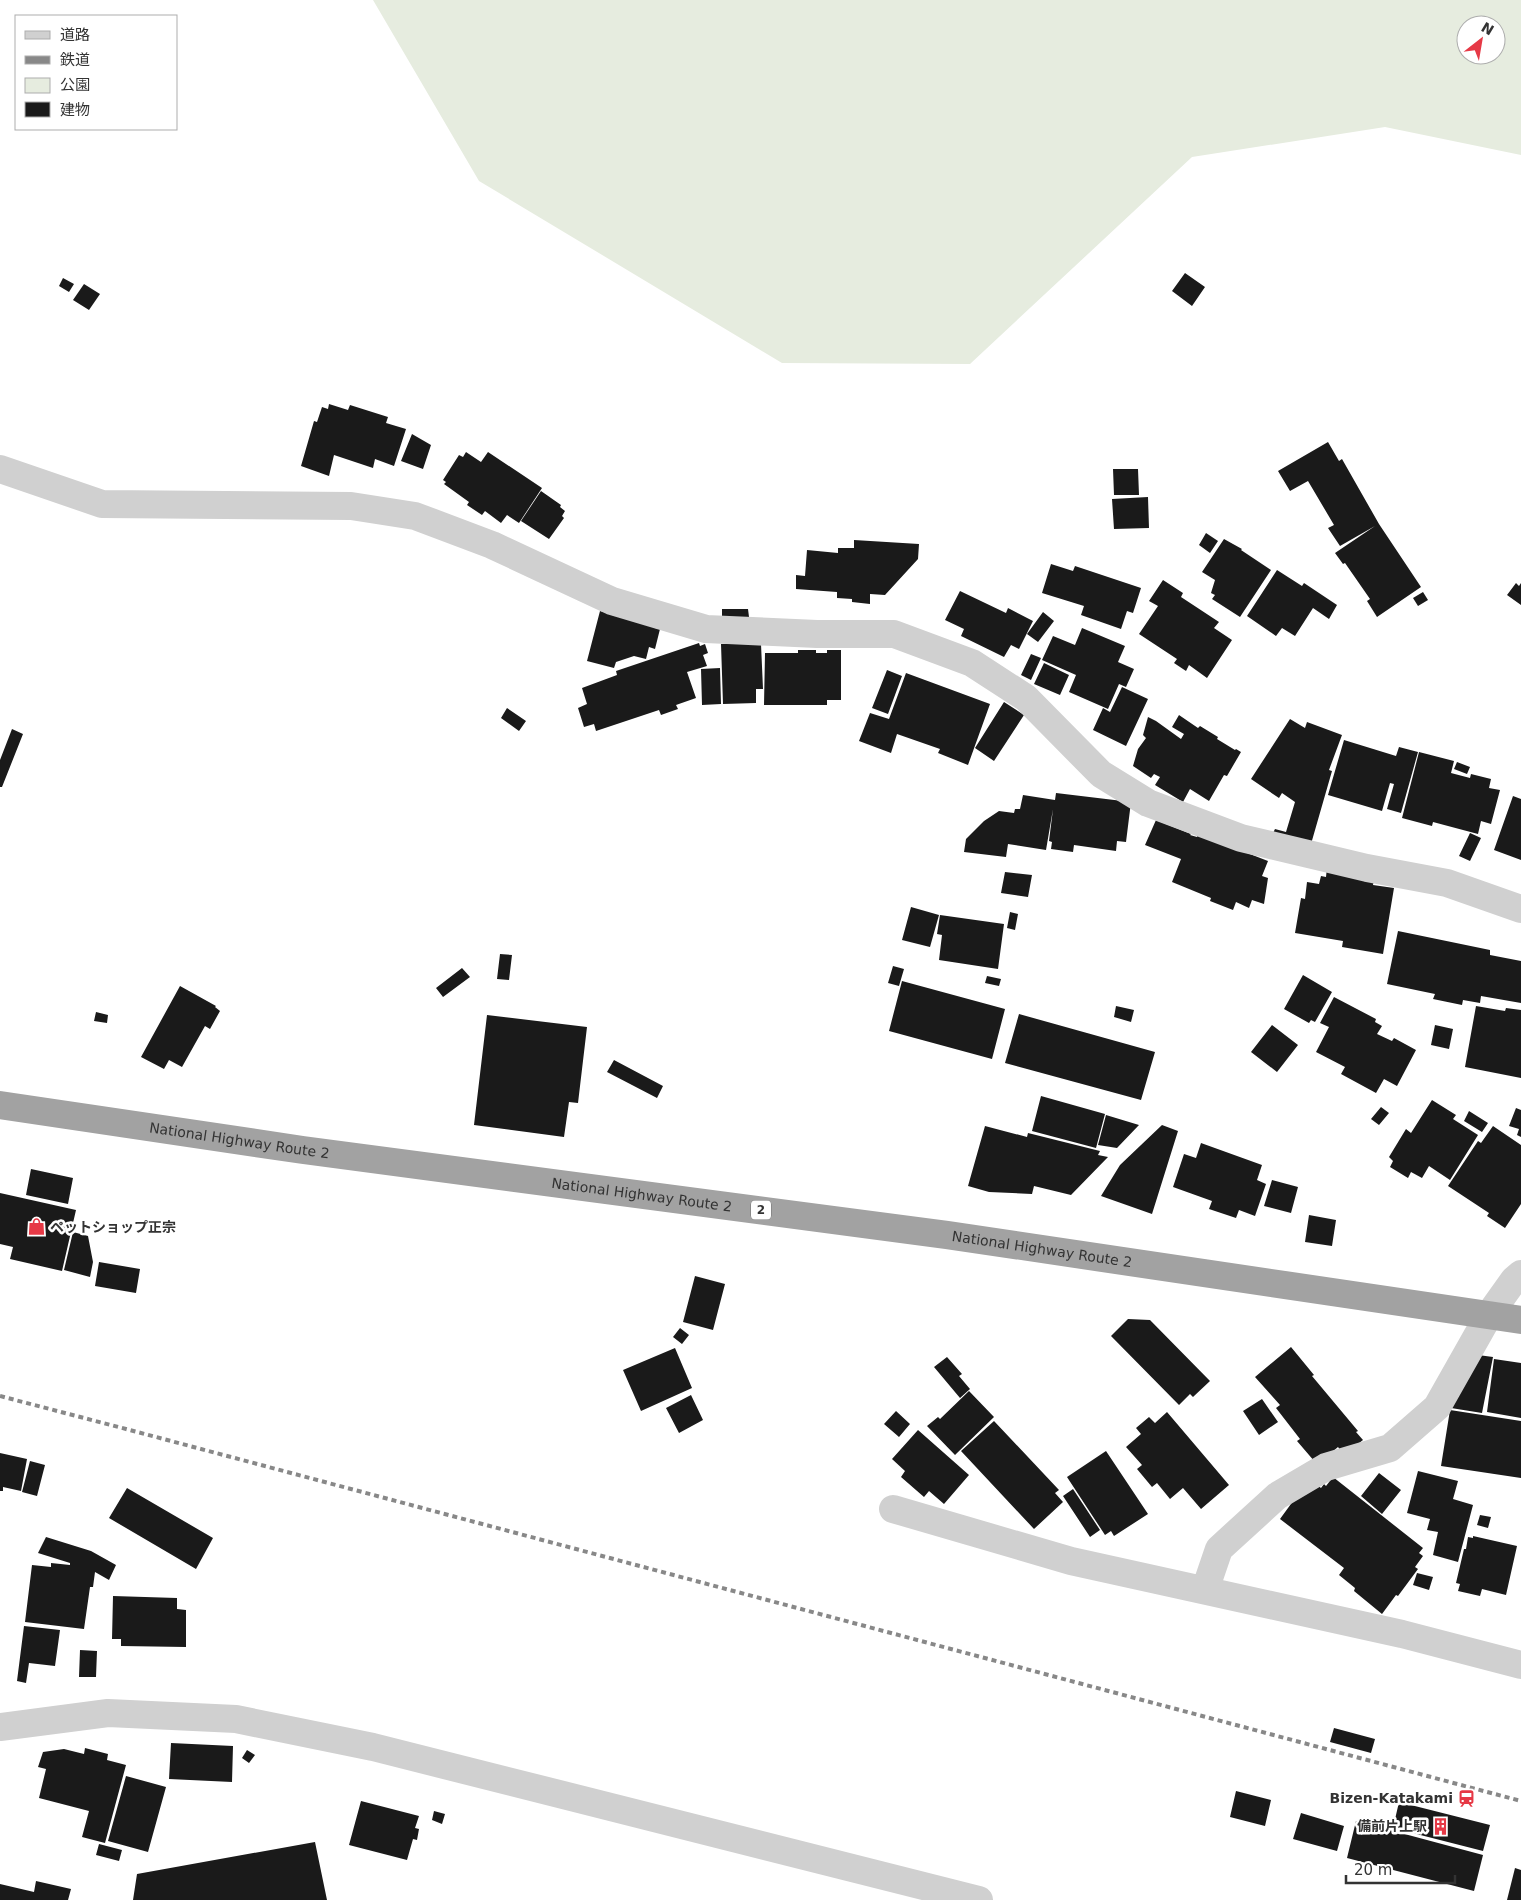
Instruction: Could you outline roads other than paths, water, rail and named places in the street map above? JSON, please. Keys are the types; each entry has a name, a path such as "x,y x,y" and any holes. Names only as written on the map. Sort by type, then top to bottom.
{"highway":[{"name":"National Highway Route 2","path":"0,1105 303,1150 957,1236 1521,1320"}],"street":[{"path":"0,469 102,504 351,506 415,516 492,545 612,601 706,628 816,634 894,634 972,663 1026,698 1101,774 1148,803 1241,838 1367,868 1447,883 1521,909"},
{"path":"1205,1590 1219,1549 1277,1496 1326,1467 1390,1448 1437,1407 1489,1315 1514,1280 1521,1274"},
{"path":"893,1509 1071,1561 1402,1634 1521,1665"},
{"path":"0,1726 108,1713 236,1719 373,1747 979,1900"}],"railway":[{"path":"0,1396 1521,1801"}],"place":[{"name":"ペットショップ正宗","path":"36,1227"},
{"name":"Bizen-Katakami","path":"1467,1798"},
{"name":"備前片上駅","path":"1441,1826"}]}
